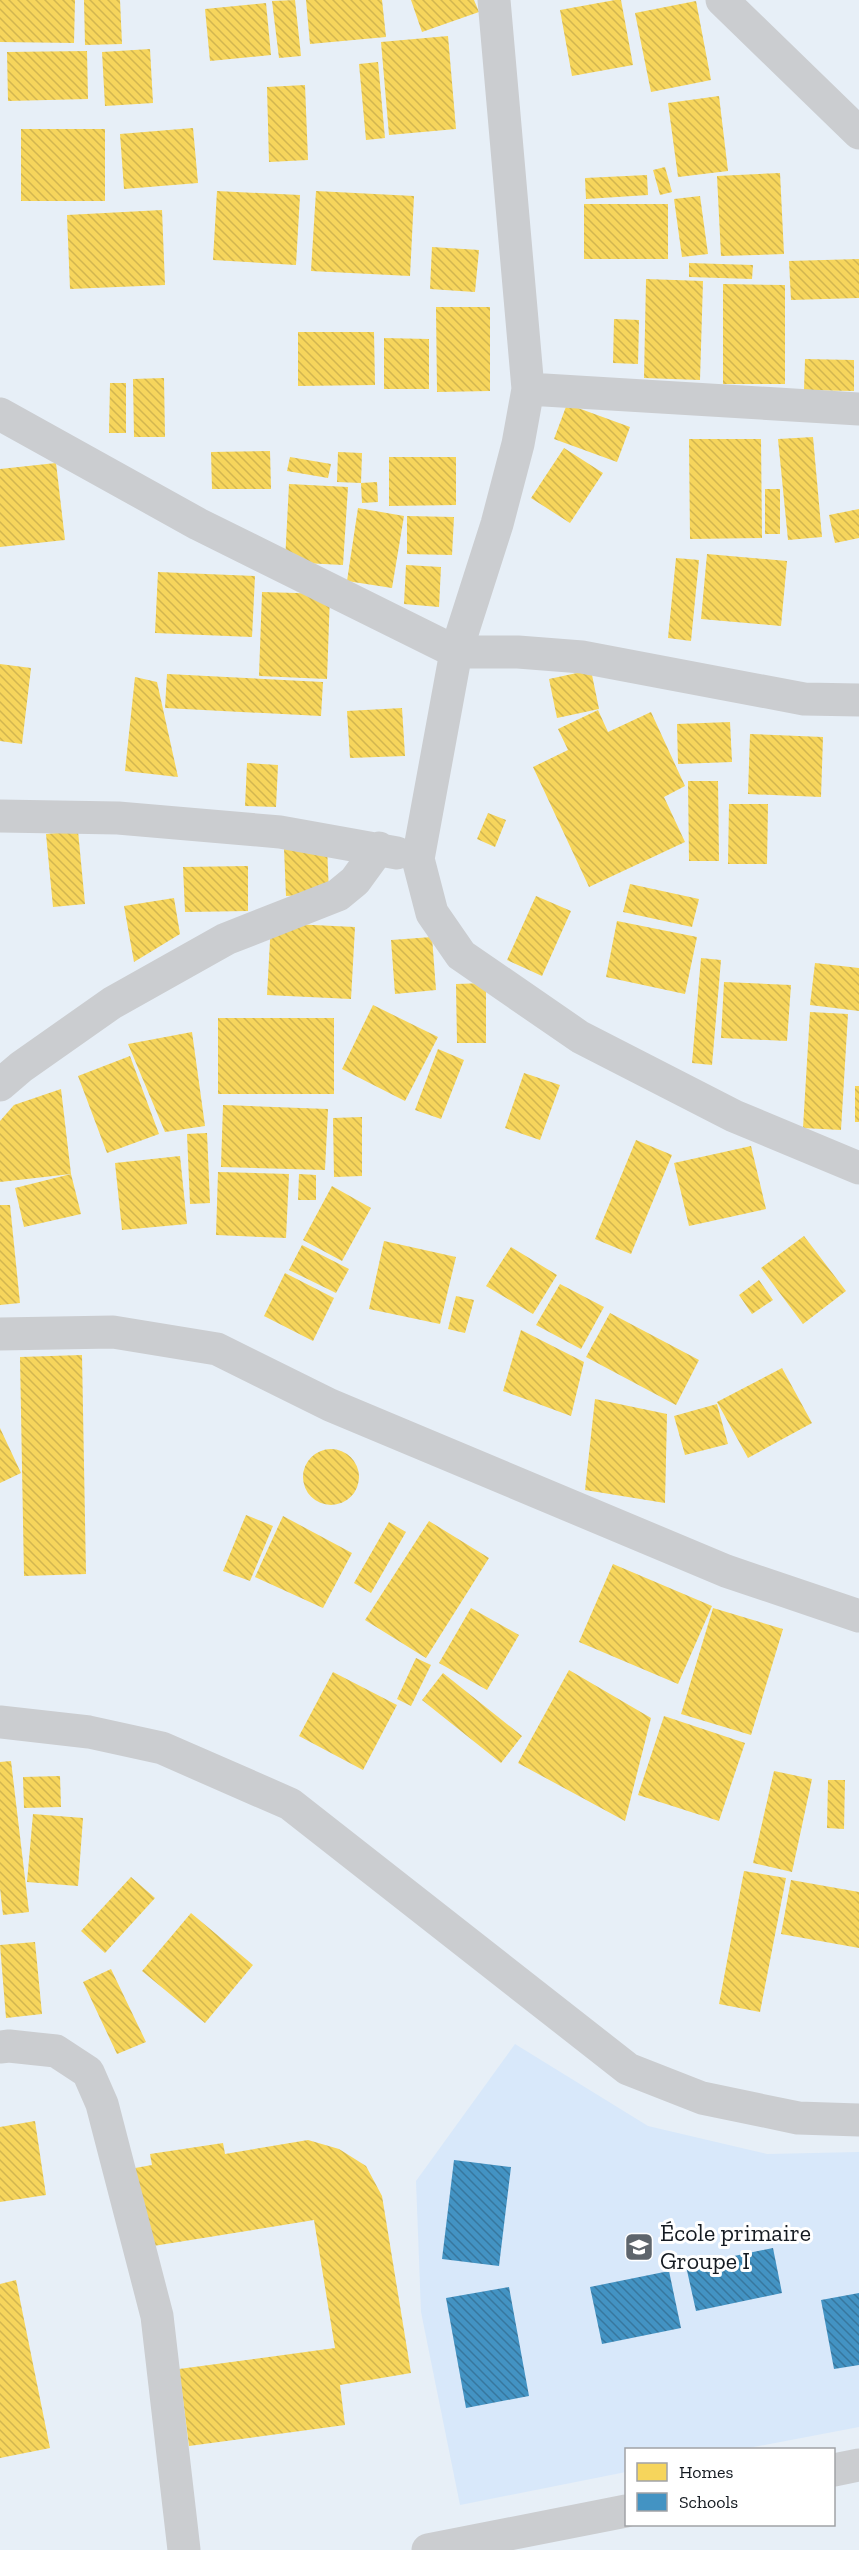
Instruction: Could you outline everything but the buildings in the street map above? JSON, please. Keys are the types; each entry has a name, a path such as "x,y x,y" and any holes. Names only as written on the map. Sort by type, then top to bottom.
{"street":[{"path":"494,0 528,389 518,444 497,524 456,652 418,859 432,913 461,955 580,1037 734,1116 859,1168"},
{"path":"722,0 859,133"},
{"path":"528,389 859,409"},
{"path":"0,414 198,524 456,652 518,652 582,657 804,699 859,700"},
{"path":"0,816 141,820 280,832 379,848 418,859"},
{"path":"0,1085 21,1067 112,1003 226,939 338,895 356,881 379,848"},
{"path":"0,1334 113,1332 217,1349 330,1405 704,1562 859,1616"},
{"path":"0,1722 89,1732 162,1748 290,1803 628,2068 702,2098 798,2118 859,2120"},
{"path":"0,2048 9,2046 56,2051 88,2072 102,2104 157,2316 184,2550"},
{"path":"835,2470 859,2465"},
{"path":"428,2550 625,2511"}],"shaded area":[{"name":"École primaire Groupe I","path":"515,2044 648,2126 767,2154 859,2152 859,2427 748,2448 625,2448 625,2472 460,2505 421,2312 416,2181"}],"place":[{"name":"École primaire Groupe I","path":"639,2247"}]}
